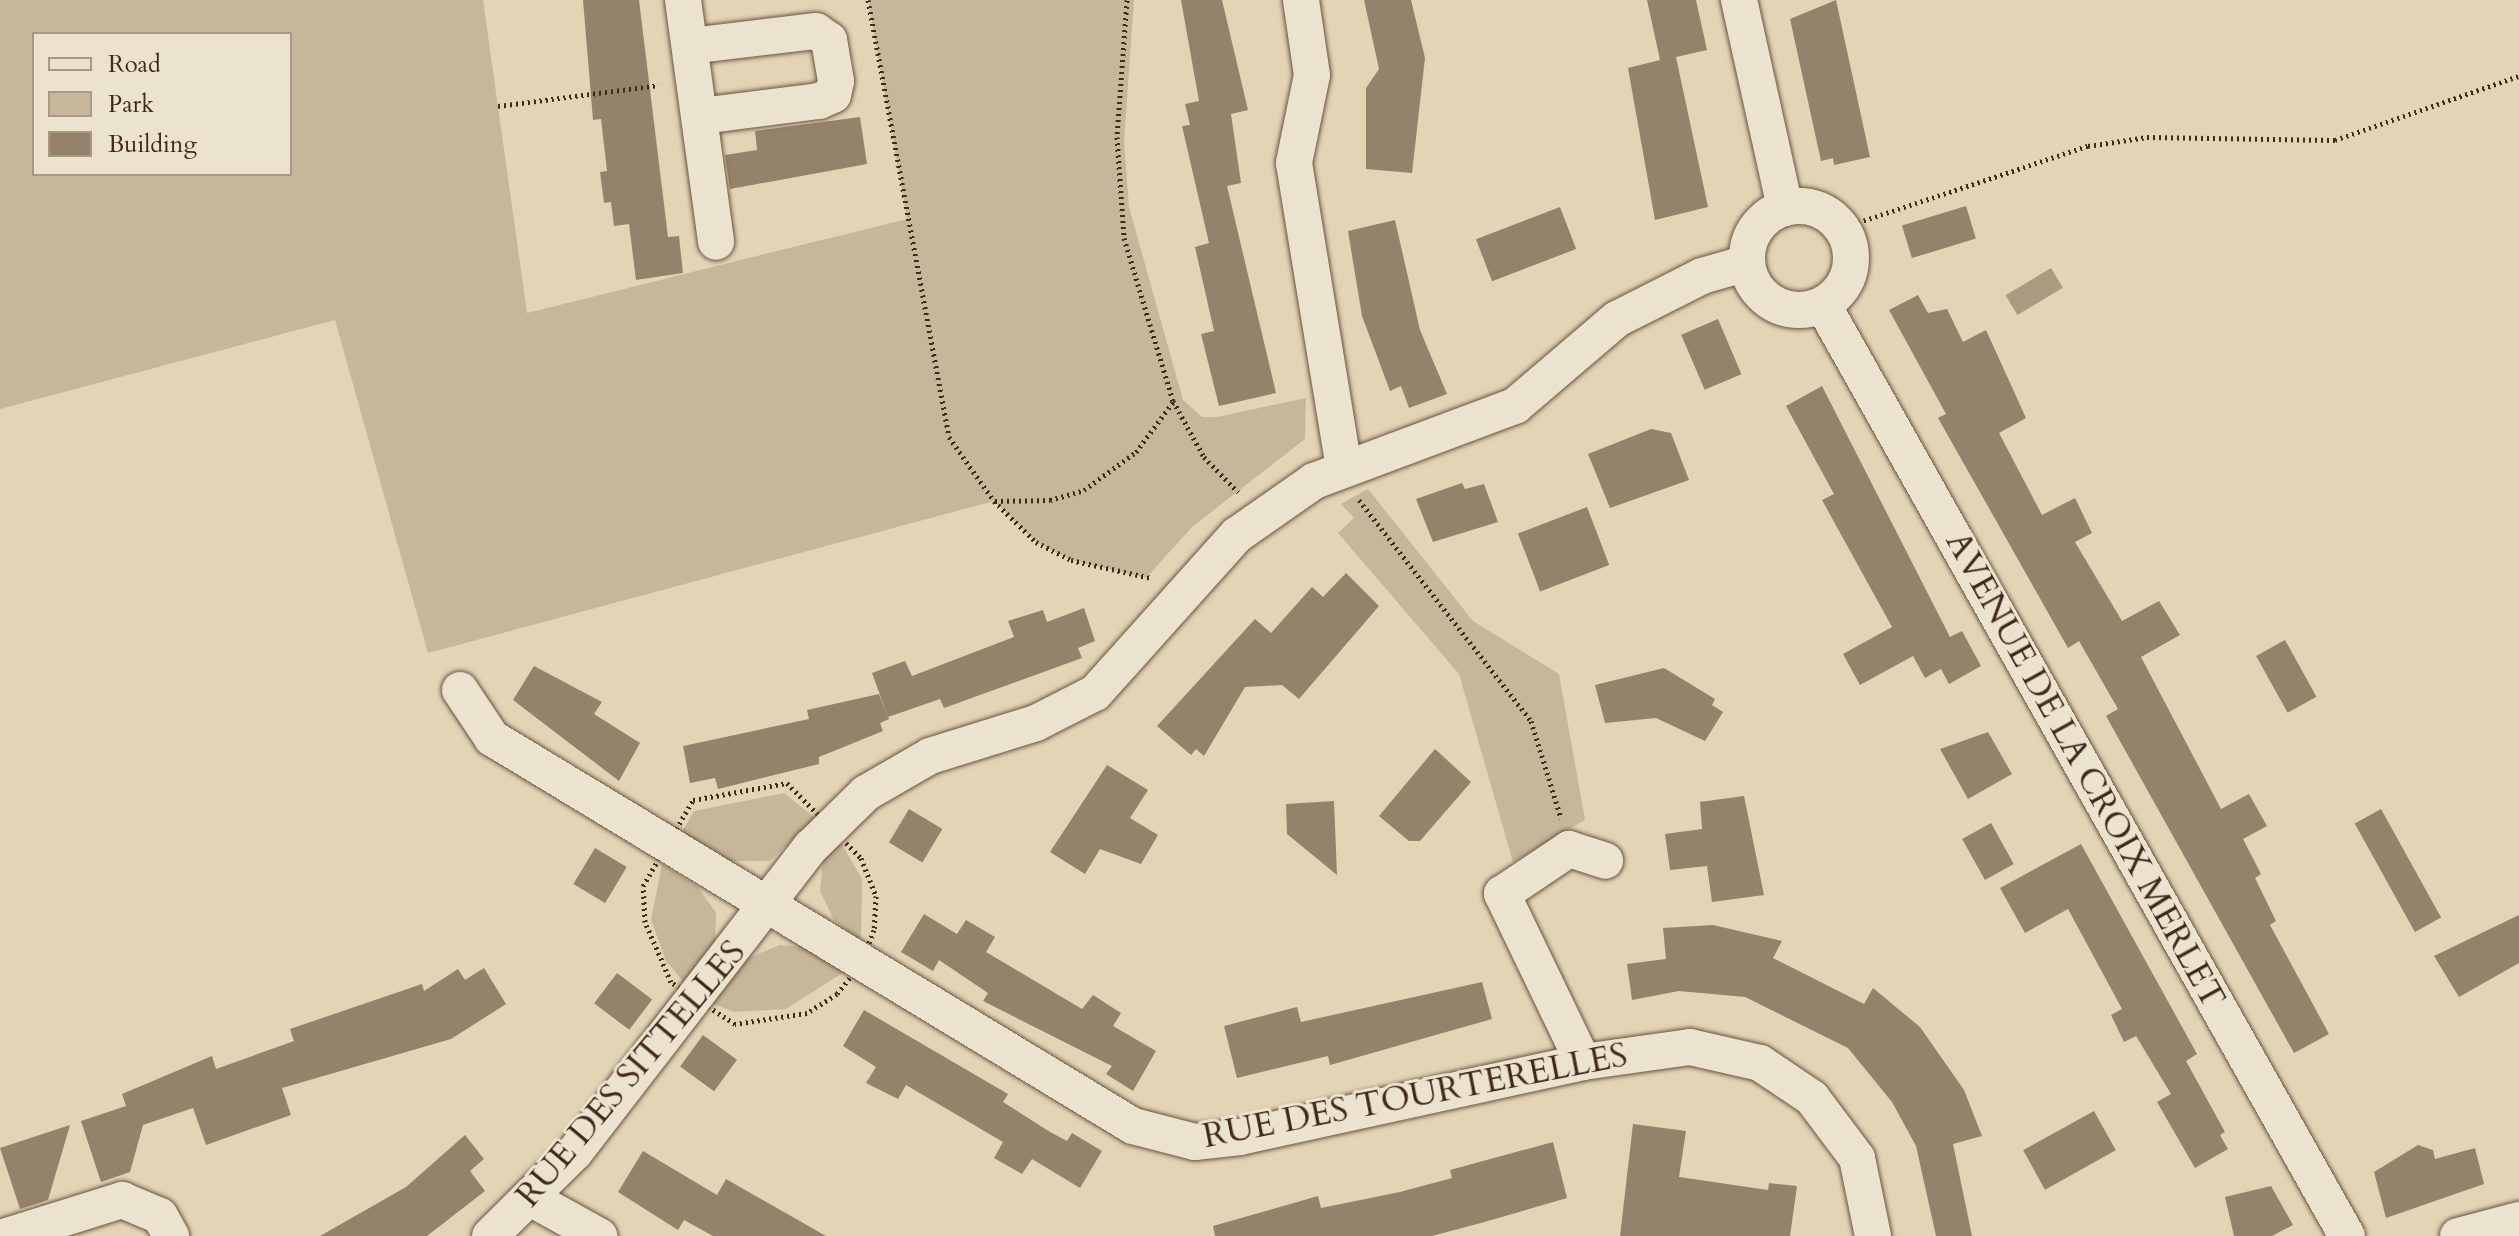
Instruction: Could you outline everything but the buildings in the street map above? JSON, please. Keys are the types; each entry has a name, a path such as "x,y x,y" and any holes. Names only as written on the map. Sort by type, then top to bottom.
{"street":[{"path":"683,0 716,242"},
{"path":"1301,0 1312,75 1294,163 1344,469"},
{"path":"1739,0 1785,208"},
{"path":"690,46 816,31 829,40 836,81 827,99 700,116"},
{"path":"1785,208 1820,211 1841,228 1849,270 1823,305 1794,310 1774,305 1752,283 1747,263 1756,229 1785,208"},
{"name":"RUE DES SITTELLES","path":"490,1236 532,1199 833,822 866,793 903,768 1036,723 1095,693 1135,657 1192,583 1262,515 1344,469 1515,406 1617,319 1702,276 1747,263"},
{"name":"AVENUE DE LA CROIX MERLET","path":"1823,305 2347,1236"},
{"name":"RUE DES TOURTERELLES","path":"460,690 492,738 767,908 1162,1137 1240,1137 1583,1062 1690,1047 1730,1053 1791,1079 1857,1158 1873,1236"},
{"path":"1583,1062 1502,900 1507,886 1569,849 1605,861"},
{"path":"532,1199 599,1236"},
{"path":"7,1236 122,1200 160,1216 171,1236"},
{"path":"2458,1236 2519,1220"}],"path":[{"path":"868,0 949,437 994,501 1036,542 1071,560 1192,583"},
{"path":"1127,0 1118,189 1124,238 1173,401 1204,457 1262,515"},
{"path":"1841,228 2088,146 2147,137 2335,140 2519,76"},
{"path":"498,106 651,86"},
{"path":"994,501 1050,500 1084,490 1136,452 1173,401"},
{"path":"1344,469 1359,501 1531,721 1569,849"}],"green space":[{"path":"0,0 483,0 527,313 907,219 868,0 1134,0 1124,141 1129,207 1183,400 1202,417 1217,417 1306,398 1305,439 1192,527 1146,578 1071,560 1036,542 994,501 428,653 335,320 0,409"},
{"path":"1368,489 1473,621 1559,674 1585,820 1513,862 1459,674 1338,533 1354,518 1341,504"},
{"path":"784,793 815,818 770,861 728,861 681,834 694,811"},
{"path":"837,836 862,879 861,941 834,920 820,891 823,860"},
{"path":"662,864 698,887 716,913 715,943 687,986 666,961 651,920"},
{"path":"780,945 802,947 844,972 786,1009 734,1012 709,1002 746,959"}],"shaded area":[{"path":"2051,268 2063,288 2017,315 2006,295"}]}
